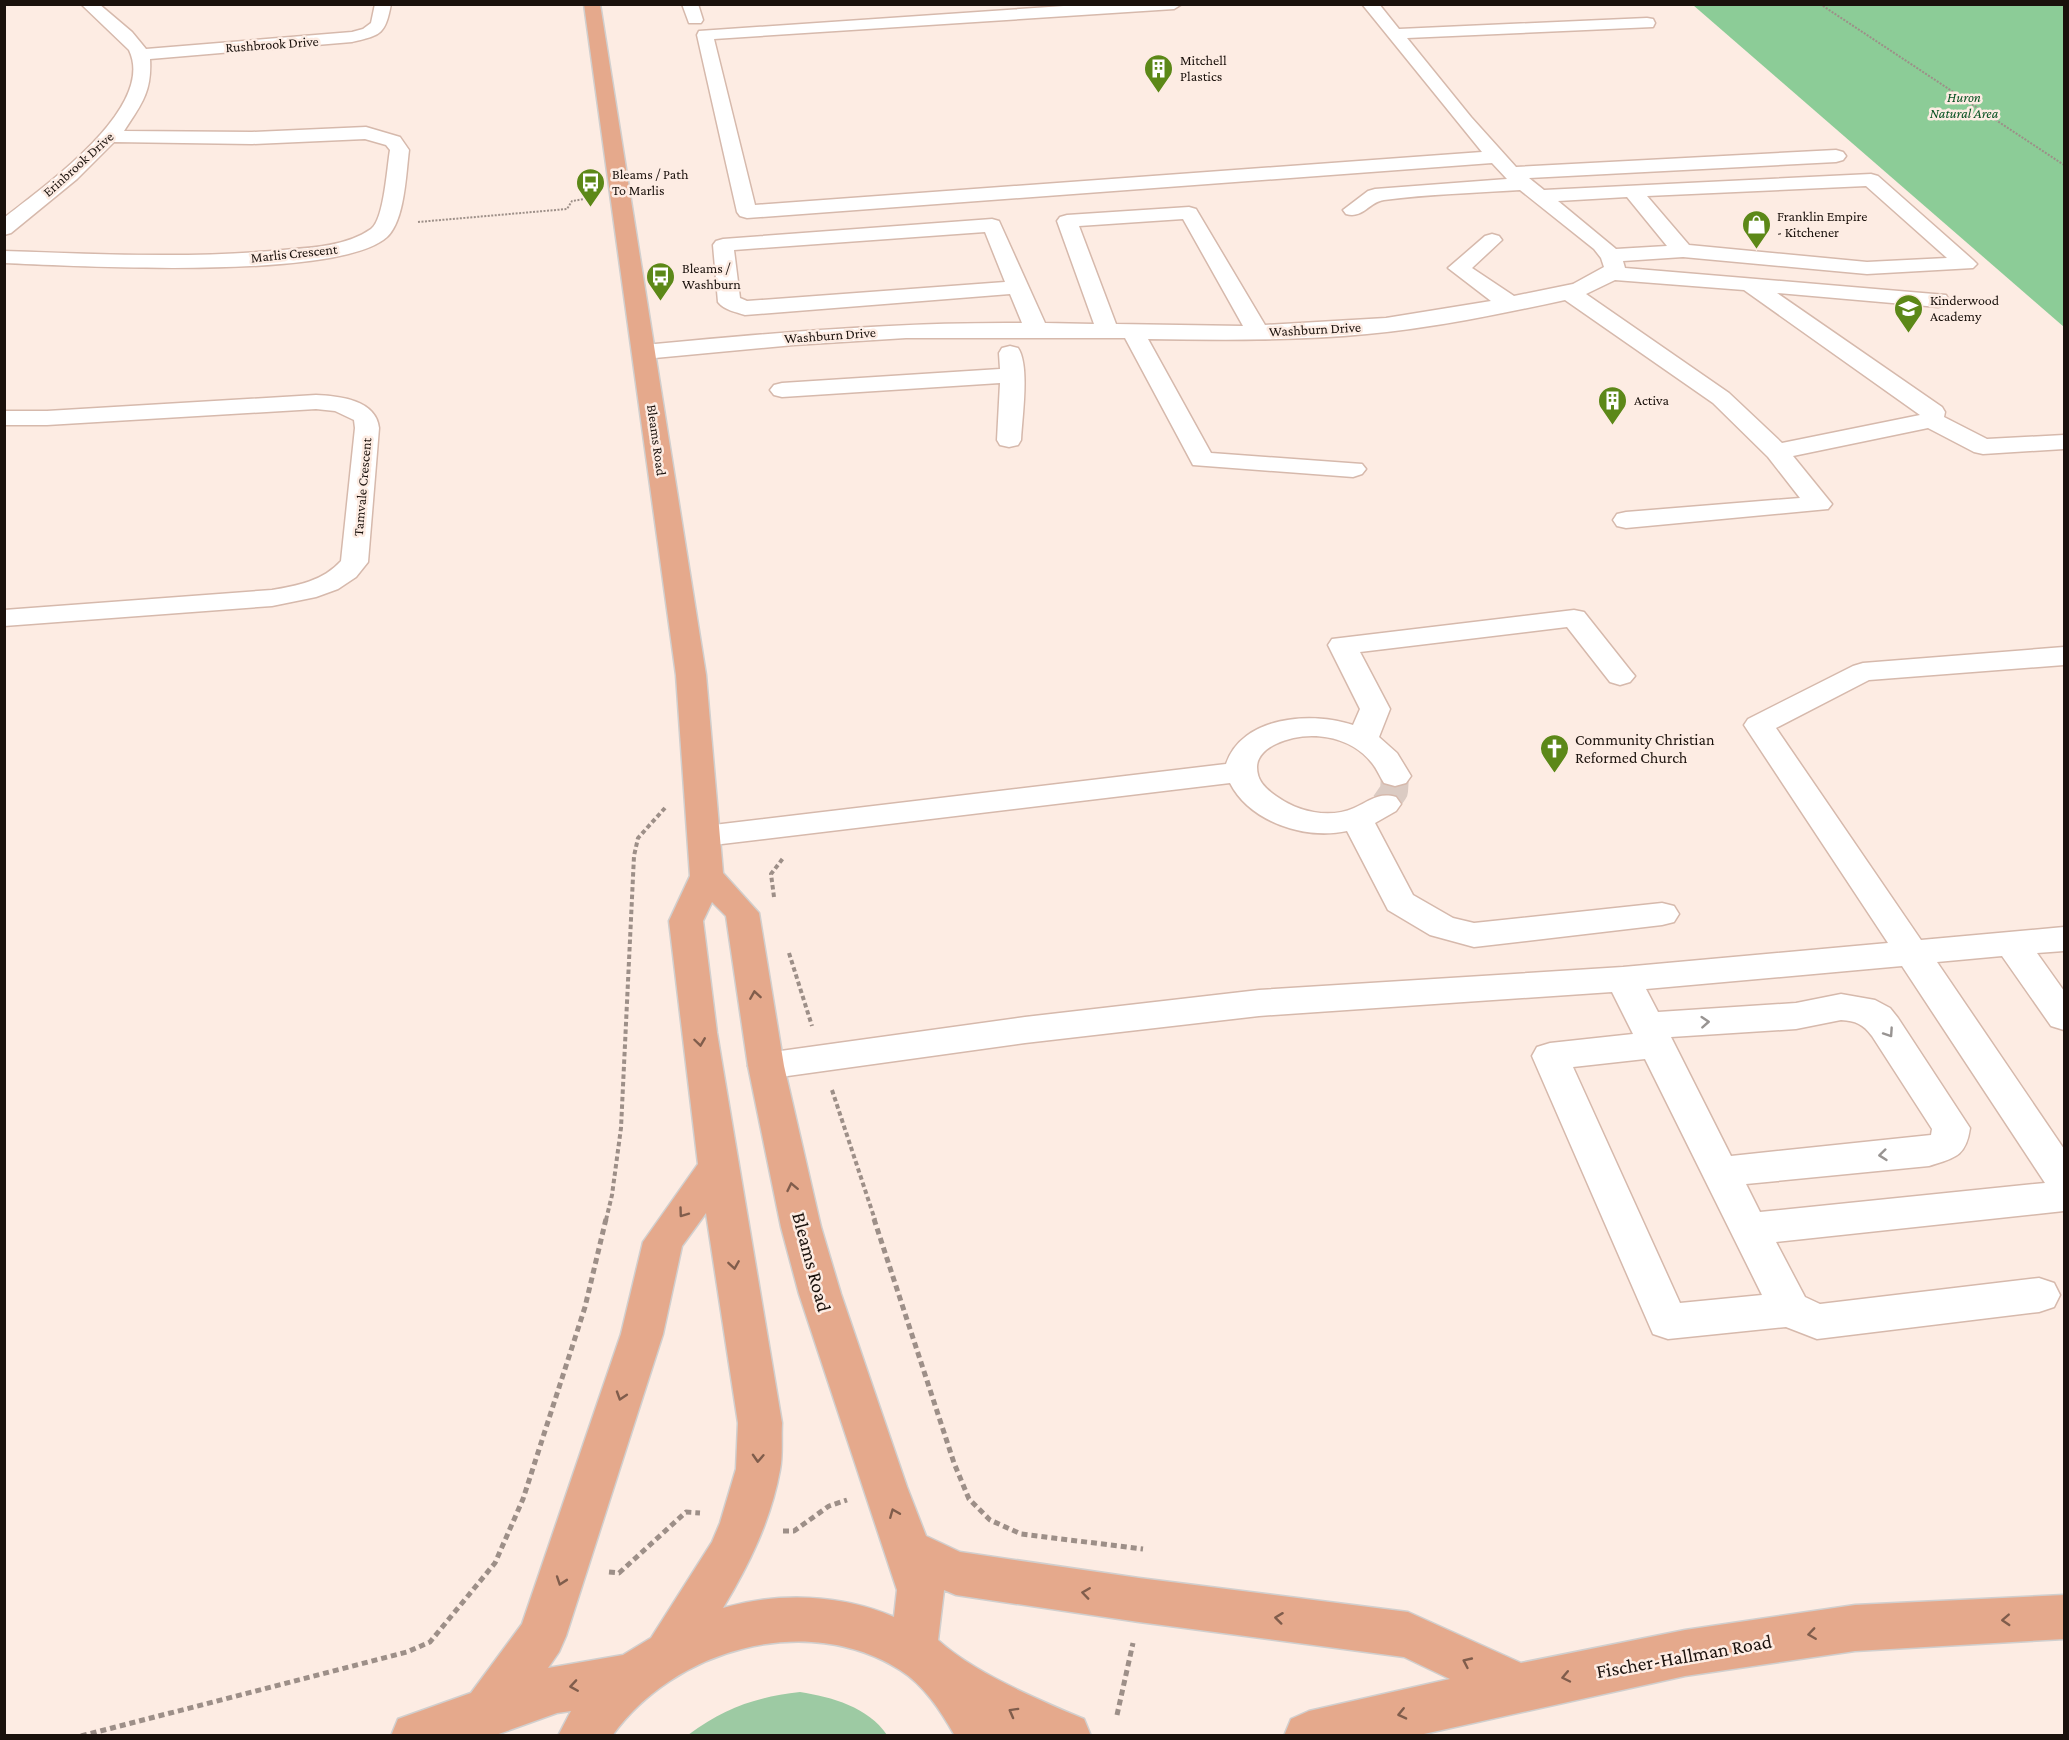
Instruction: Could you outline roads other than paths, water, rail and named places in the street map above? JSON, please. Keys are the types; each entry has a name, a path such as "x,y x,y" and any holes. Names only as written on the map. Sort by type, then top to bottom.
{"main road":[{"name":"Bleams Road","path":"592,4 691,675 707,876 686,921 718,1166 760,1424 758,1469 743,1523 729,1556 650,1664"},
{"name":"Bleams Road","path":"707,876 742,913 766,1066 801,1227 820,1294 921,1590 930,1664"},
{"path":"486,1714 542,1636 642,1334 663,1242 718,1166"},
{"path":"909,1551 956,1574 1408,1635 1520,1687"},
{"name":"Fischer-Hallman Road","path":"1309,1736 1520,1687 1686,1653 1855,1628 2064,1617"},
{"path":"416,1736 557,1689 650,1664 709,1634 752,1622 796,1618 839,1622 880,1634 1038,1726 1066,1736"},
{"path":"584,1736 599,1711 650,1664"},
{"path":"930,1664 974,1713 983,1736"}],"street":[{"path":"89,4 126,36 141,55"},
{"name":"Rushbrook Drive","path":"141,55 352,37 369,33 380,25 383,4"},
{"path":"1174,4 705,35 747,212 1496,157"},
{"path":"1370,4 1496,157 1524,184 1600,245 1611,264"},
{"path":"1394,34 1647,23"},
{"name":"Erinbrook Drive","path":"4,229 112,136 132,108 142,74 141,55"},
{"name":"Marlis Crescent","path":"4,257 192,261 325,253 348,248 379,233 387,222 400,150 393,141 366,133 252,138 112,136"},
{"path":"1353,210 1375,195 1836,156"},
{"path":"1524,184 1632,191 1870,180 1966,264 1867,267 1683,251 1611,264"},
{"path":"1632,191 1683,251"},
{"path":"1108,332 1067,221 1189,213 1258,332"},
{"path":"1019,287 745,308 729,302 723,245 992,225 1019,287 1037,331"},
{"path":"1492,240 1460,268 1510,304"},
{"path":"1611,264 1749,284 1938,300"},
{"name":"Washburn Drive","path":"644,352 852,332 1008,330 1258,332 1344,329 1429,319 1568,292 1605,280 1611,264"},
{"path":"1749,284 1933,412 1931,420"},
{"path":"1568,292 1721,398 1777,452 1819,504 1626,520"},
{"path":"1008,330 1012,375 1009,440"},
{"path":"1133,332 1202,460 1353,469"},
{"path":"782,390 1012,375"},
{"name":"Tamvale Crescent","path":"4,418 47,418 316,402 339,403 357,410 366,417 367,428 354,561 348,570 322,586 301,593 272,598 4,618"},
{"path":"1777,452 1931,420 1983,447 2064,441"},
{"path":"1362,740 1375,709 1342,645 1574,618 1620,676"},
{"path":"2064,656 1863,672 1759,725 2064,1179"},
{"path":"1379,800 1319,823 1280,814 1251,794 1241,772 1243,759 1250,748 1262,739 1277,733 1314,728 1334,730 1362,740 1382,753 1391,764 1379,800 1400,902 1442,927 1474,935 1662,914"},
{"path":"705,836 1241,772"},
{"path":"766,1066 1025,1030 1258,1003 1623,979 2064,939"},
{"path":"2011,944 2064,1017"},
{"path":"1623,979 1790,1310"},
{"path":"1721,1172 1929,1150 1943,1147 1949,1141 1951,1128 1885,1027 1877,1017 1862,1009 1841,1007 1796,1016 1652,1036 1550,1056 1668,1322 1790,1310 1817,1322 2039,1295"},
{"path":"1749,1229 2064,1196"}],"tunnel":[{"path":"1385,804 1394,791 1395,776"}],"place":[{"name":"Mitchell Plastics","path":"1159,94"},
{"name":"Bleams / Path To Marlis","path":"591,208"},
{"name":"Franklin Empire - Kitchener","path":"1756,250"},
{"name":"Bleams / Washburn","path":"661,302"},
{"name":"Kinderwood Academy","path":"1909,334"},
{"name":"Activa","path":"1613,426"},
{"name":"Community Christian Reformed Church","path":"1554,774"}],"park label":[{"name":"Huron Natural Area","path":"1964,106"}]}
